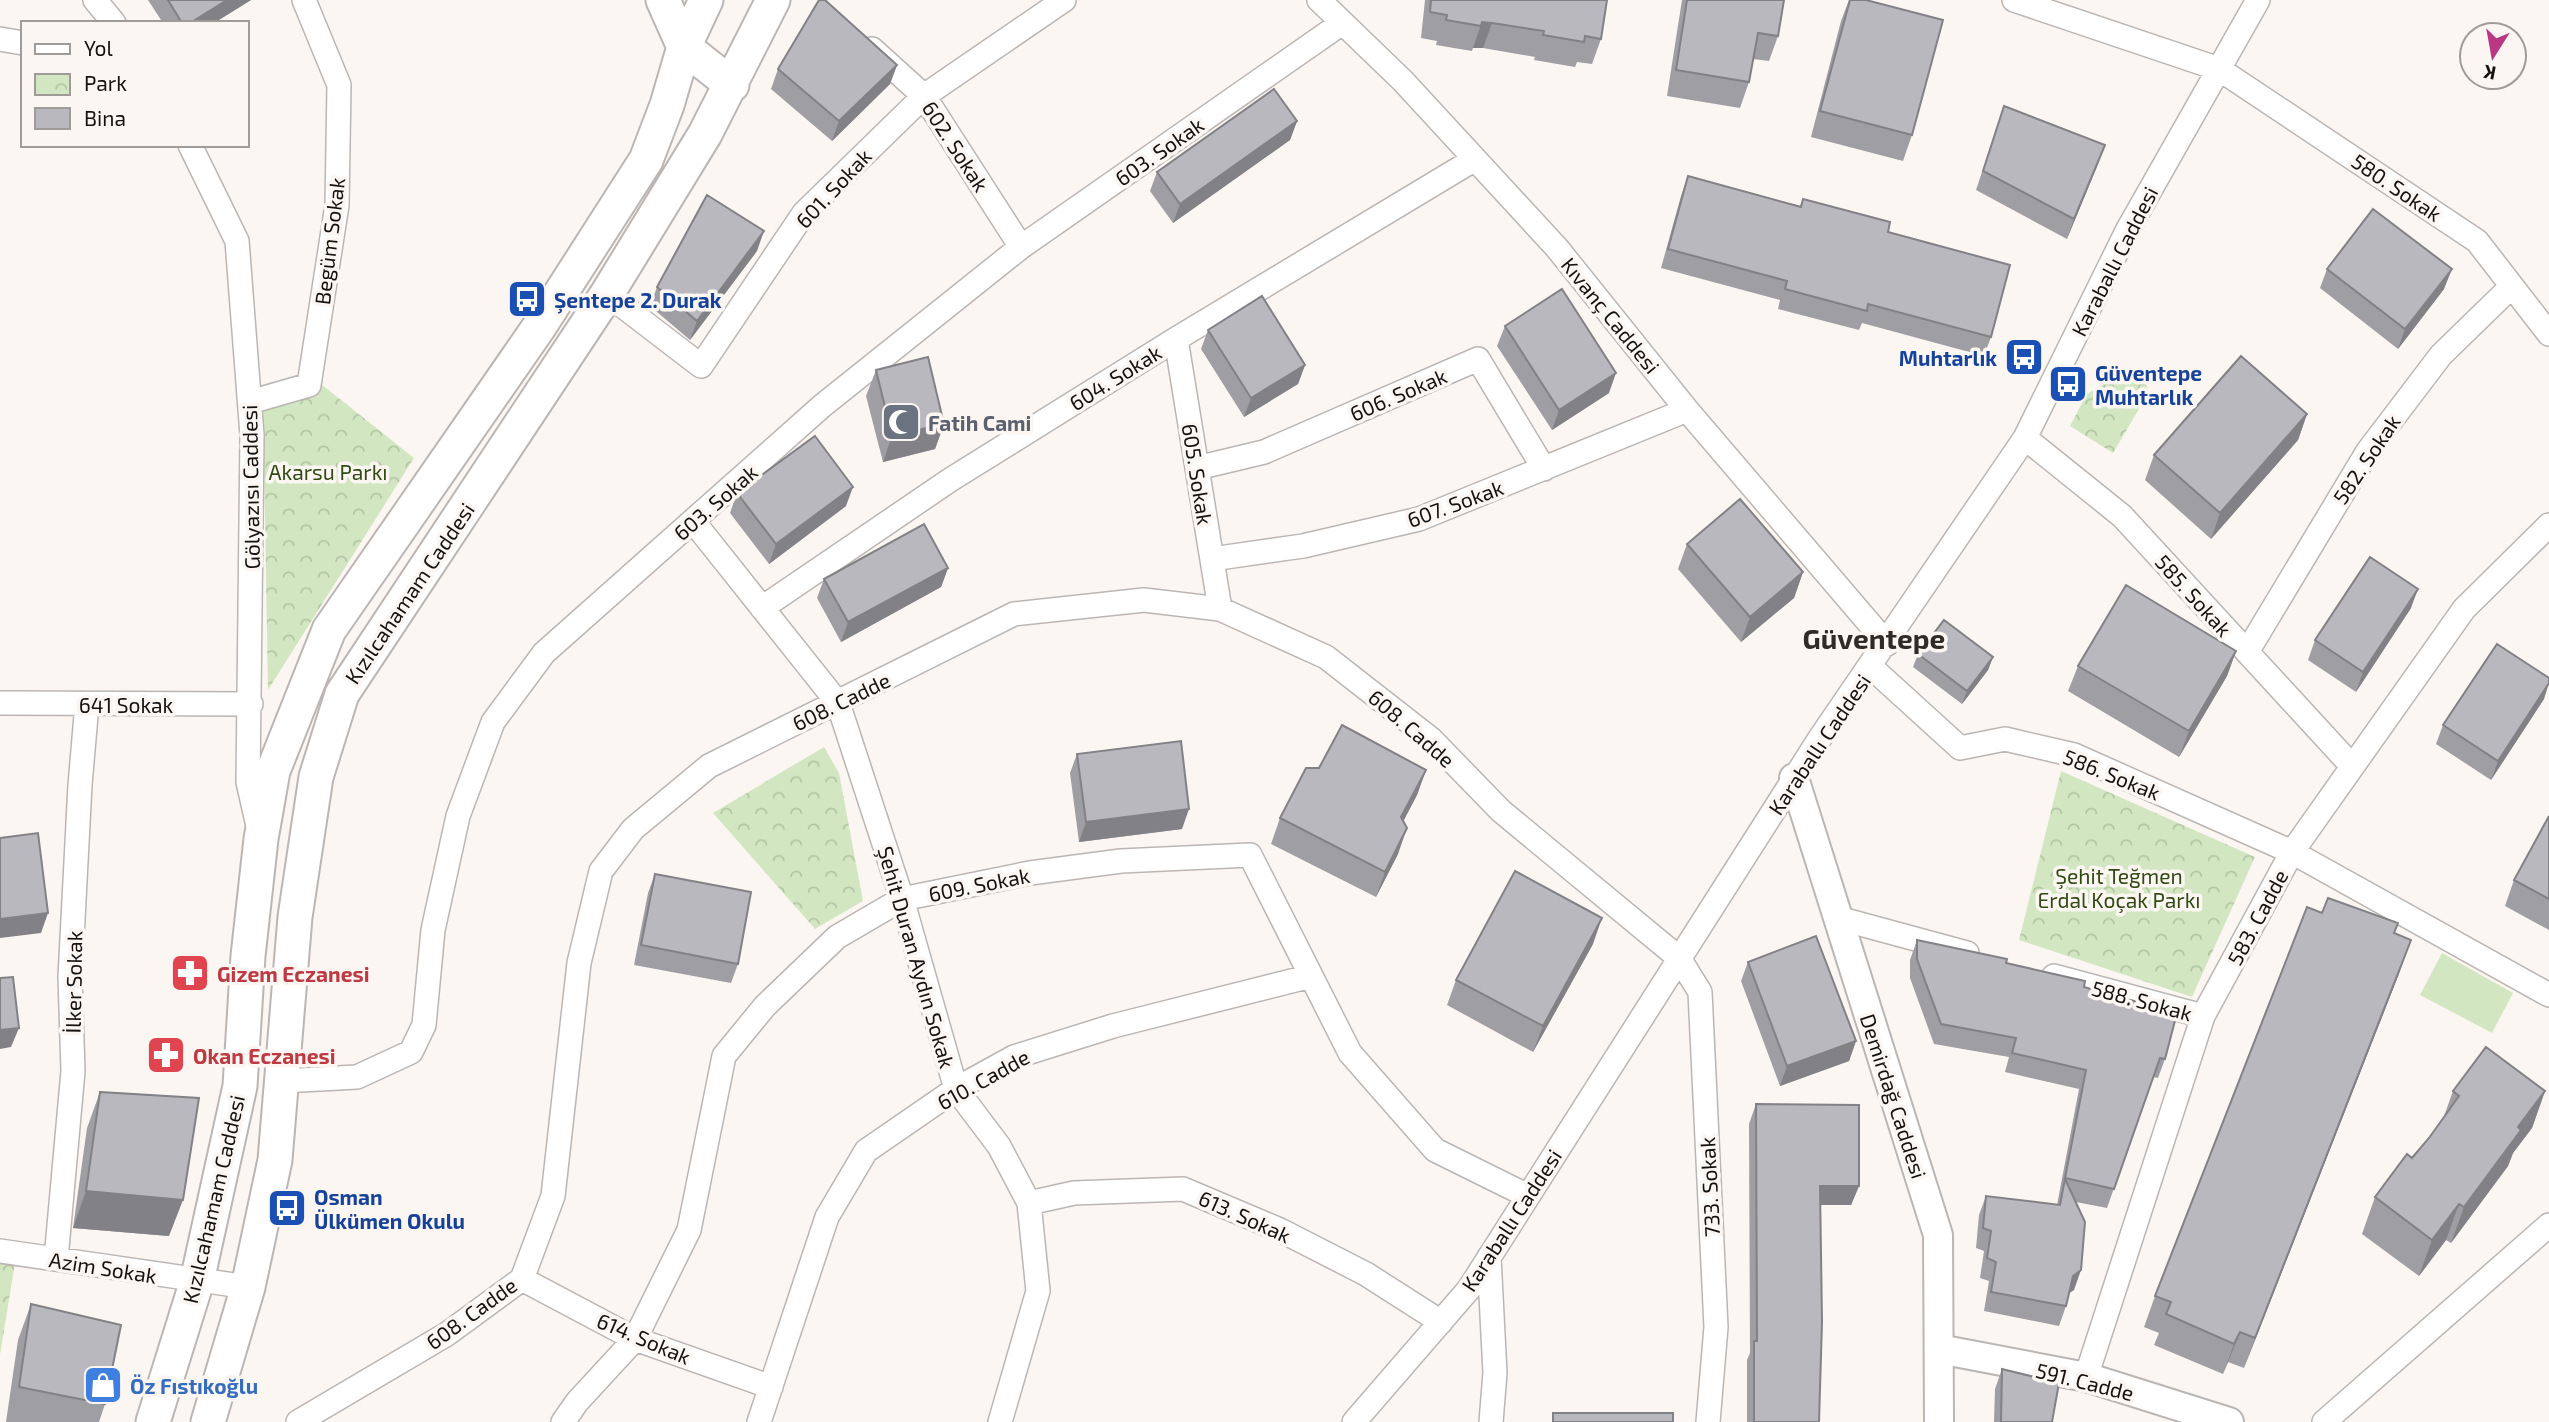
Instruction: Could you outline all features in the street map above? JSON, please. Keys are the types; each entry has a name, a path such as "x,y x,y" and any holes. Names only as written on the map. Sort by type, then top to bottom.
{"main road":[{"path":"663,0 684,47 732,85"},
{"name":"Kızılcahamam Caddesi","path":"153,1422 197,1281 240,1086 248,956 261,839 273,771 329,630 539,327 646,160 667,105 684,47 706,0"},
{"name":"Kızılcahamam Caddesi","path":"208,1422 248,1287 275,1160 295,917 317,777 342,694 607,293 732,85 773,0"}],"street":[{"path":"95,0 112,21"},
{"name":"Begüm Sokak","path":"250,402 309,384 337,205 339,85 304,0"},
{"name":"Kıvanç Caddesi","path":"1319,0 1403,81 1557,248 1688,411 1887,644"},
{"name":"580. Sokak","path":"2014,0 2219,69 2477,241 2549,334"},
{"name":"Karaballı Caddesi","path":"1354,1422 1469,1289 1794,778 2025,438 2127,231 2258,0"},
{"name":"601. Sokak","path":"607,293 701,366 804,213 924,96 1049,4"},
{"name":"603. Sokak","path":"282,1081 357,1077 411,1052 424,1025 433,930 458,816 493,722 544,653 822,407 1021,247 1342,23"},
{"name":"602. Sokak","path":"856,35 924,96 1021,247"},
{"path":"0,39 21,43"},
{"name":"Gölyazısı Caddesi","path":"191,147 237,241 253,435 248,782 261,839"},
{"name":"604. Sokak","path":"762,608 950,480 1175,339 1475,159"},
{"name":"582. Sokak","path":"2247,652 2368,451 2441,355 2512,286"},
{"name":"605. Sokak","path":"1175,339 1220,609"},
{"name":"606. Sokak","path":"1197,468 1264,452 1478,359 1544,469"},
{"name":"607. Sokak","path":"1212,559 1303,547 1419,519 1688,411"},
{"name":"585. Sokak","path":"2025,438 2122,516 2351,765"},
{"name":"Şehit Duran Aydın Sokak","path":"694,521 838,703 902,899 956,1090 999,1146 1029,1203 1038,1291 1000,1422"},
{"name":"583. Cadde","path":"2086,1377 2203,1016 2292,852 2351,765 2464,609 2549,525"},
{"name":"608. Cadde","path":"298,1422 447,1334 522,1279 553,1196 579,963 601,872 633,829 709,766 1014,614 1144,600 1220,609 1326,657 1431,739 1501,811 1679,958"},
{"name":"586. Sokak","path":"1871,667 1959,748 2005,739 2074,755 2292,852"},
{"name":"641 Sokak","path":"0,703 251,704"},
{"name":"İlker Sokak","path":"55,1259 73,1071 70,977 87,704"},
{"name":"Demirdağ Caddesi","path":"1794,778 1938,1236 1939,1422"},
{"path":"2292,852 2549,995"},
{"name":"609. Sokak","path":"563,1422 577,1402 635,1339 689,1230 724,1056 765,1006 837,937 902,899 1030,873 1108,863 1250,855 1349,1053 1435,1150 1528,1196"},
{"path":"1838,918 1995,960"},
{"name":"733. Sokak","path":"1679,958 1700,992 1716,1327 1708,1422"},
{"name":"588. Sokak","path":"2034,971 2203,1016"},
{"name":"610. Cadde","path":"760,1422 827,1217 866,1152 956,1090 1014,1057 1113,1026 1311,976"},
{"name":"613. Sokak","path":"1029,1203 1074,1193 1183,1189 1280,1230 1366,1273 1441,1322"},
{"path":"2324,1422 2549,1225"},
{"name":"Azim Sokak","path":"0,1251 248,1287"},
{"path":"1489,1257 1495,1373 1491,1422"},
{"name":"614. Sokak","path":"522,1279 635,1339 771,1387"},
{"name":"591. Cadde","path":"1939,1349 2086,1377 2229,1422"}],"green space":[{"path":"2117,376 2146,384 2149,392 2113,453 2070,426 2087,394"},
{"name":"Akarsu Parkı","path":"321,384 414,458 268,690 263,407 310,393"},
{"path":"824,747 839,773 863,901 815,929 713,813"},
{"name":"Şehit Teğmen Erdal Koçak Parkı","path":"2061,771 2255,857 2192,997 2019,940"},
{"path":"2442,953 2513,993 2492,1033 2420,995"},
{"path":"0,1261 15,1263 0,1355"}],"building":[{"path":"168,0 227,0 193,21 181,21"},
{"path":"819,0 825,0 897,65 839,121 778,69"},
{"path":"1431,0 1607,0 1601,39 1585,36 1584,42 1543,35 1544,31 1492,23 1482,22 1481,26 1446,20 1447,15 1430,12"},
{"path":"1687,0 1784,0 1778,36 1758,33 1749,82 1676,70"},
{"path":"1850,0 1866,0 1943,20 1912,135 1820,111"},
{"path":"1274,89 1297,121 1180,204 1157,172"},
{"path":"2004,106 2105,145 2074,219 1983,171"},
{"path":"1688,176 1801,207 1803,199 1890,222 1888,232 2010,265 1991,337 1868,304 1867,311 1785,289 1787,281 1668,249"},
{"path":"707,195 764,231 697,321 657,287"},
{"path":"2373,209 2452,269 2405,329 2327,269"},
{"path":"1562,289 1616,373 1559,410 1505,326"},
{"path":"1262,296 1305,365 1251,398 1208,330"},
{"path":"2241,356 2307,414 2220,513 2154,455"},
{"path":"928,357 944,424 892,436 876,370"},
{"path":"815,436 853,487 776,544 737,493"},
{"path":"1740,499 1803,572 1750,617 1687,544"},
{"path":"924,524 948,568 848,622 824,579"},
{"path":"2370,557 2418,589 2363,672 2315,640"},
{"path":"2126,585 2236,651 2189,731 2078,666"},
{"path":"1944,620 1993,657 1967,691 1918,654"},
{"path":"2497,644 2549,678 2549,683 2498,761 2443,725"},
{"path":"1342,725 1426,770 1401,817 1407,828 1385,872 1280,818 1306,768 1319,768"},
{"path":"1181,741 1189,809 1086,822 1077,754"},
{"path":"2549,816 2549,899 2514,880"},
{"path":"38,833 48,913 0,919 0,838"},
{"path":"1515,871 1602,918 1543,1026 1456,980"},
{"path":"655,874 751,892 738,964 641,945"},
{"path":"2328,898 2398,923 2394,933 2411,940 2255,1338 2240,1332 2234,1344 2166,1314 2171,1302 2155,1296 2307,907 2322,913"},
{"path":"1816,936 1856,1041 1787,1066 1748,962"},
{"path":"1917,940 2007,959 2006,963 2085,981 2084,987 2177,1013 2165,1059 2160,1058 2114,1189 2065,1178 2086,1070 2012,1053 2016,1038 1941,1024 1917,959"},
{"path":"13,977 19,1028 0,1030 0,978"},
{"path":"2486,1047 2545,1091 2518,1127 2521,1130 2464,1207 2459,1204 2432,1240 2375,1197 2407,1154 2412,1158 2429,1138 2459,1096 2453,1091"},
{"path":"100,1092 199,1098 183,1200 86,1191"},
{"path":"1756,1104 1859,1105 1859,1186 1820,1186 1822,1322 1819,1422 1754,1422 1754,1341 1757,1341"},
{"path":"2065,1179 2085,1222 2081,1270 2073,1276 2066,1306 1991,1292 1996,1262 1987,1258 1991,1231 1983,1228 1986,1196 2060,1205"},
{"path":"31,1304 121,1325 105,1404 19,1387"},
{"path":"2002,1369 2059,1383 2052,1422 2001,1422"},
{"path":"1553,1413 1673,1413 1673,1422 1553,1422"}],"place":[{"name":"Şentepe 2. Durak","path":"527,299"},
{"name":"Muhtarlık","path":"2024,357"},
{"name":"Güventepe Muhtarlık","path":"2068,384"},
{"name":"Fatih Cami","path":"901,422"},
{"name":"Gizem Eczanesi","path":"190,973"},
{"name":"Okan Eczanesi","path":"166,1055"},
{"name":"Osman Ülkümen Okulu","path":"287,1208"},
{"name":"Öz Fıstıkoğlu","path":"103,1385"}],"district":[{"name":"Güventepe","path":"1874,638"}]}
